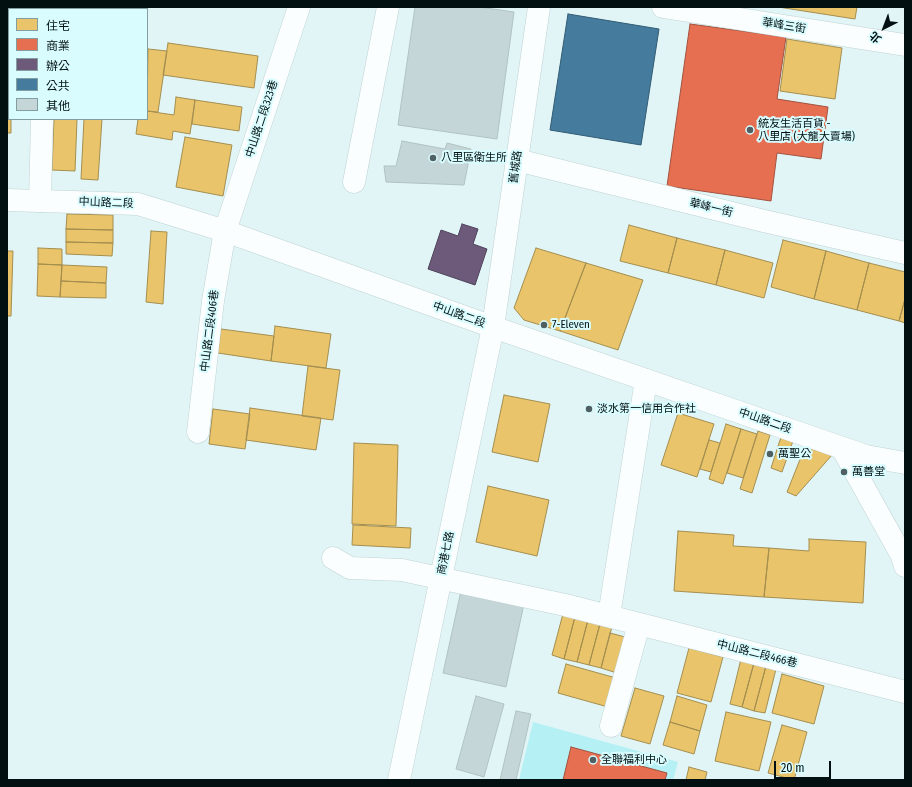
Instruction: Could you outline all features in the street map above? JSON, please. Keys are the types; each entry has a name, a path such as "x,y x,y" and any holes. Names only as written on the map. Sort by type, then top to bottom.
{"main road":[{"name":"中山路二段323巷","path":"225,231 299,7"},
{"path":"354,182 388,7"},
{"name":"舊城路","path":"492,327 539,7"},
{"name":"華峰三街","path":"663,7 905,45"},
{"path":"40,200 42,120"},
{"name":"華峰一街","path":"517,160 764,221 905,253"},
{"name":"中山路二段","path":"7,200 138,204 225,231 492,327 842,448 866,456 905,463"},
{"name":"中山路二段406巷","path":"198,432 214,301 225,231"},
{"name":"商港七路","path":"399,780 492,327"},
{"path":"609,616 646,380"},
{"path":"842,448 902,556 905,566"},
{"name":"中山路二段466巷","path":"333,558 350,568 402,570 565,605 905,692"},
{"path":"611,726 639,624"}],"shaded area":[{"path":"7,7 34,7 8,8 7,51"},
{"path":"533,722 678,762 673,780 519,780"}],"building: 住宅":[{"path":"73,7 135,7 135,8"},
{"path":"778,7 857,7 855,19"},
{"path":"787,39 842,48 835,99 780,91"},
{"path":"168,43 258,56 254,88 163,75"},
{"path":"148,49 167,51 158,112 148,111"},
{"path":"8,52 8,120 11,120 11,133 7,133"},
{"path":"176,97 195,100 190,134 173,131 172,140 136,134 138,120 148,120 148,111 174,115"},
{"path":"195,100 242,107 239,131 192,124"},
{"path":"54,120 77,120 75,171 52,170"},
{"path":"84,120 102,120 98,180 81,179"},
{"path":"185,137 232,145 223,196 176,187"},
{"path":"67,214 113,215 113,230 66,229"},
{"path":"629,225 677,238 668,273 620,261"},
{"path":"66,229 113,230 113,243 66,242"},
{"path":"151,231 167,232 163,304 146,302"},
{"path":"677,238 725,250 716,285 668,273"},
{"path":"783,240 826,251 814,299 771,287"},
{"path":"66,242 113,243 112,256 66,254"},
{"path":"38,248 62,249 62,265 38,264"},
{"path":"536,248 586,263 560,331 524,320 514,308"},
{"path":"725,250 773,263 764,298 716,285"},
{"path":"7,251 13,251 11,316 7,316"},
{"path":"826,251 869,263 857,310 814,299"},
{"path":"586,263 643,280 618,350 560,331"},
{"path":"869,263 905,272 905,299 899,321 857,310"},
{"path":"38,264 62,265 60,297 37,296"},
{"path":"62,265 107,267 106,283 61,281"},
{"path":"61,281 106,283 106,298 60,297"},
{"path":"905,299 905,323 899,321"},
{"path":"275,326 331,334 326,368 271,361"},
{"path":"221,329 274,336 271,361 218,353"},
{"path":"308,366 340,370 333,420 302,416"},
{"path":"504,395 550,404 538,462 492,452"},
{"path":"250,408 321,418 316,450 246,440"},
{"path":"213,409 250,414 245,449 209,444"},
{"path":"678,413 714,424 697,477 661,465"},
{"path":"726,424 741,429 723,484 709,479"},
{"path":"741,429 757,434 743,478 727,473"},
{"path":"758,431 770,435 752,493 740,489"},
{"path":"781,437 793,441 782,472 771,468"},
{"path":"709,440 720,443 711,472 700,469"},
{"path":"354,443 398,445 396,526 352,524"},
{"path":"805,447 832,455 796,496 787,492"},
{"path":"488,486 549,500 537,556 476,542"},
{"path":"353,525 411,528 410,548 352,545"},
{"path":"678,531 734,535 733,546 769,548 764,597 674,591"},
{"path":"809,539 866,542 863,603 764,597 769,548 809,551"},
{"path":"564,610 576,613 564,659 552,655"},
{"path":"576,613 589,616 577,662 564,659"},
{"path":"589,616 601,620 589,665 577,662"},
{"path":"601,620 613,623 601,668 589,665"},
{"path":"610,633 629,638 620,674 601,668"},
{"path":"689,648 723,657 711,702 677,693"},
{"path":"741,659 754,663 742,707 730,704"},
{"path":"754,663 766,666 754,711 742,707"},
{"path":"566,664 616,678 608,707 558,693"},
{"path":"766,666 776,669 765,713 754,711"},
{"path":"782,674 824,686 814,724 772,713"},
{"path":"635,688 664,696 650,744 621,736"},
{"path":"677,696 707,705 700,731 670,722"},
{"path":"726,712 771,722 759,771 715,761"},
{"path":"670,722 700,731 694,754 663,745"},
{"path":"782,725 807,732 794,780 768,773"},
{"path":"689,767 707,772 705,780 686,780"}],"building: 商業":[{"name":"統友生活百貨 - 八里店 (大龍大賣場)","path":"690,24 786,37 777,99 828,107 821,159 777,153 771,201 667,186"},
{"name":"全聯福利中心","path":"571,747 667,773 665,780 563,780"}],"building: 辦公":[{"path":"462,224 478,229 473,244 487,249 475,285 428,269 441,230 458,236"}],"building: 公共":[{"path":"568,14 659,29 641,145 550,130"}],"building: 其他":[{"path":"415,7 479,7 514,12 497,139 398,125"},
{"name":"八里區衛生所","path":"402,141 445,149 447,143 471,149 464,185 386,182 384,166 396,166"},
{"path":"461,591 524,604 506,687 443,673"},
{"path":"476,696 504,704 484,777 456,769"},
{"path":"516,711 531,714 516,780 500,780"}],"place":[{"name":"統友生活百貨 - 八里店 (大龍大賣場)","path":"750,130"},
{"name":"八里區衛生所","path":"433,158"},
{"name":"7-Eleven","path":"544,325"},
{"name":"淡水第一信用合作社","path":"589,409"},
{"name":"萬聖公","path":"770,454"},
{"name":"萬善堂","path":"844,472"},
{"name":"全聯福利中心","path":"593,760"}]}
